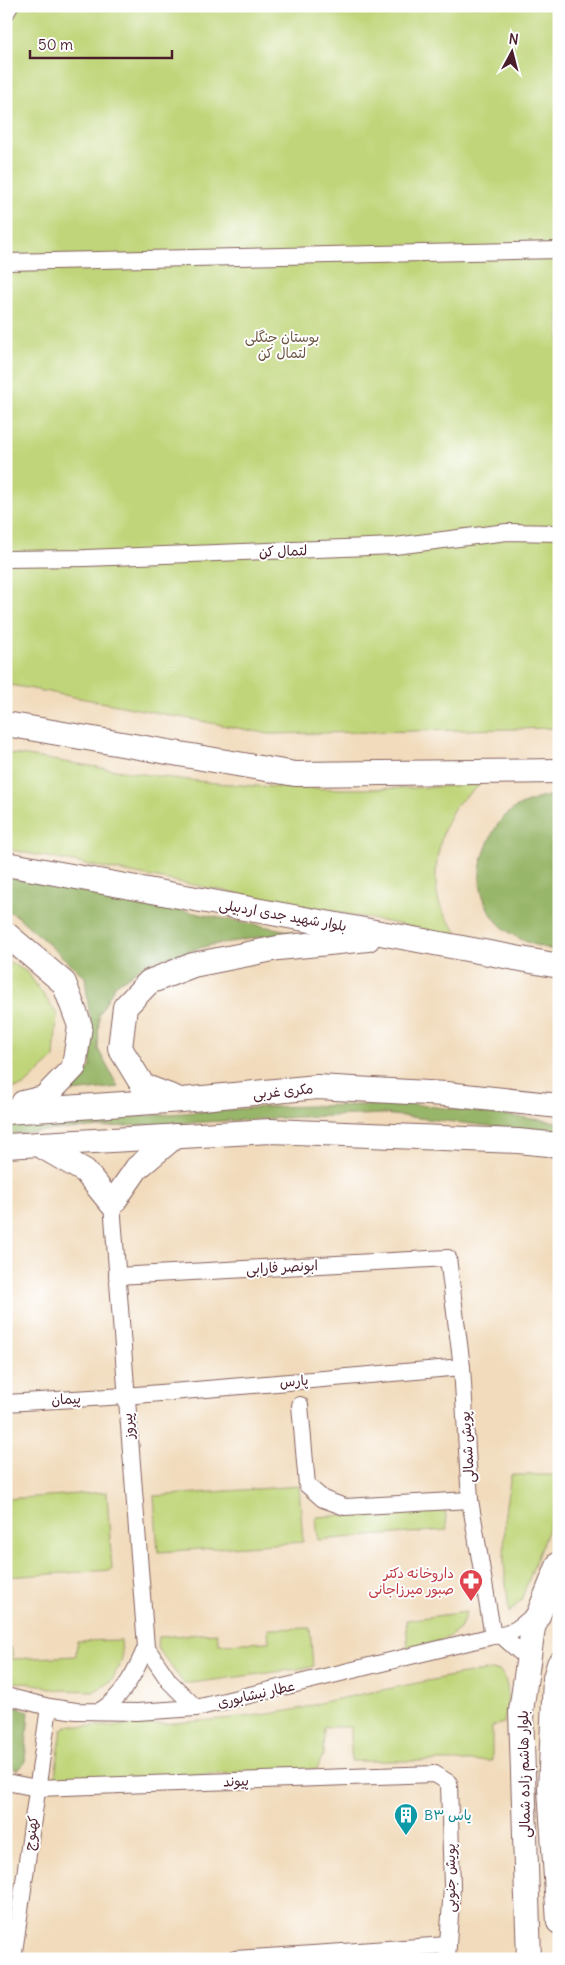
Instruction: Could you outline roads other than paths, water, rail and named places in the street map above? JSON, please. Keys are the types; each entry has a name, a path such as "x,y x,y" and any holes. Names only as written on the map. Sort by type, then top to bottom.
{"street":[{"path":"6,13 10,6"},
{"path":"6,262 559,250"},
{"name":"لتمال کن","path":"6,559 86,558 395,546 507,532 559,533"},
{"path":"6,724 295,774 559,771"},
{"name":"بلوار شهید جدی اردبیلی","path":"6,864 559,966"},
{"path":"6,934 64,983 80,1026 74,1067 44,1098 6,1107"},
{"path":"182,1100 143,1086 120,1048 125,1007 149,982 193,965 278,948 397,936"},
{"name":"مکری غربی","path":"6,1112 182,1100 317,1087 446,1094 559,1106"},
{"path":"6,1146 271,1131 518,1141 559,1145"},
{"path":"38,1144 85,1171 112,1204 137,1168 175,1136"},
{"name":"پیروز","path":"112,1204 125,1396 146,1647 169,1681 196,1708"},
{"name":"ابونصر فارابی","path":"117,1276 448,1258"},
{"name":"پویش شمالی","path":"448,1258 462,1367 470,1500 498,1636"},
{"name":"پارس","path":"125,1396 462,1367"},
{"name":"پیمان","path":"6,1403 125,1396"},
{"path":"300,1405 307,1485 323,1499 345,1507 470,1500"},
{"name":"بلوار هاشم زاده شمالی","path":"529,1959 521,1711 533,1628 559,1564"},
{"name":"عطار نیشابوری","path":"6,1696 49,1707 76,1711 137,1712 196,1708 498,1636 520,1628 540,1609"},
{"path":"498,1636 528,1659"},
{"path":"100,1711 110,1705 129,1682 146,1647"},
{"name":"بلوار هاشم زاده شمالی","path":"559,1664 555,1678 550,1789 559,1922"},
{"name":"كهنوج","path":"12,1948 49,1707"},
{"path":"550,1789 559,1758"},
{"name":"پیوند","path":"6,1782 37,1788 435,1774"},
{"name":"پویش جنوبی","path":"435,1774 449,1783 452,1887 448,1952"},
{"path":"235,1959 448,1952"}],"place":[{"name":"داروخانه دکتر صبور میرزاجانی","path":"471,1602"},
{"name":"B۳ یاس","path":"406,1836"}],"park label":[{"name":"بوستان جنگلی لتمال کن","path":"282,346"}]}
